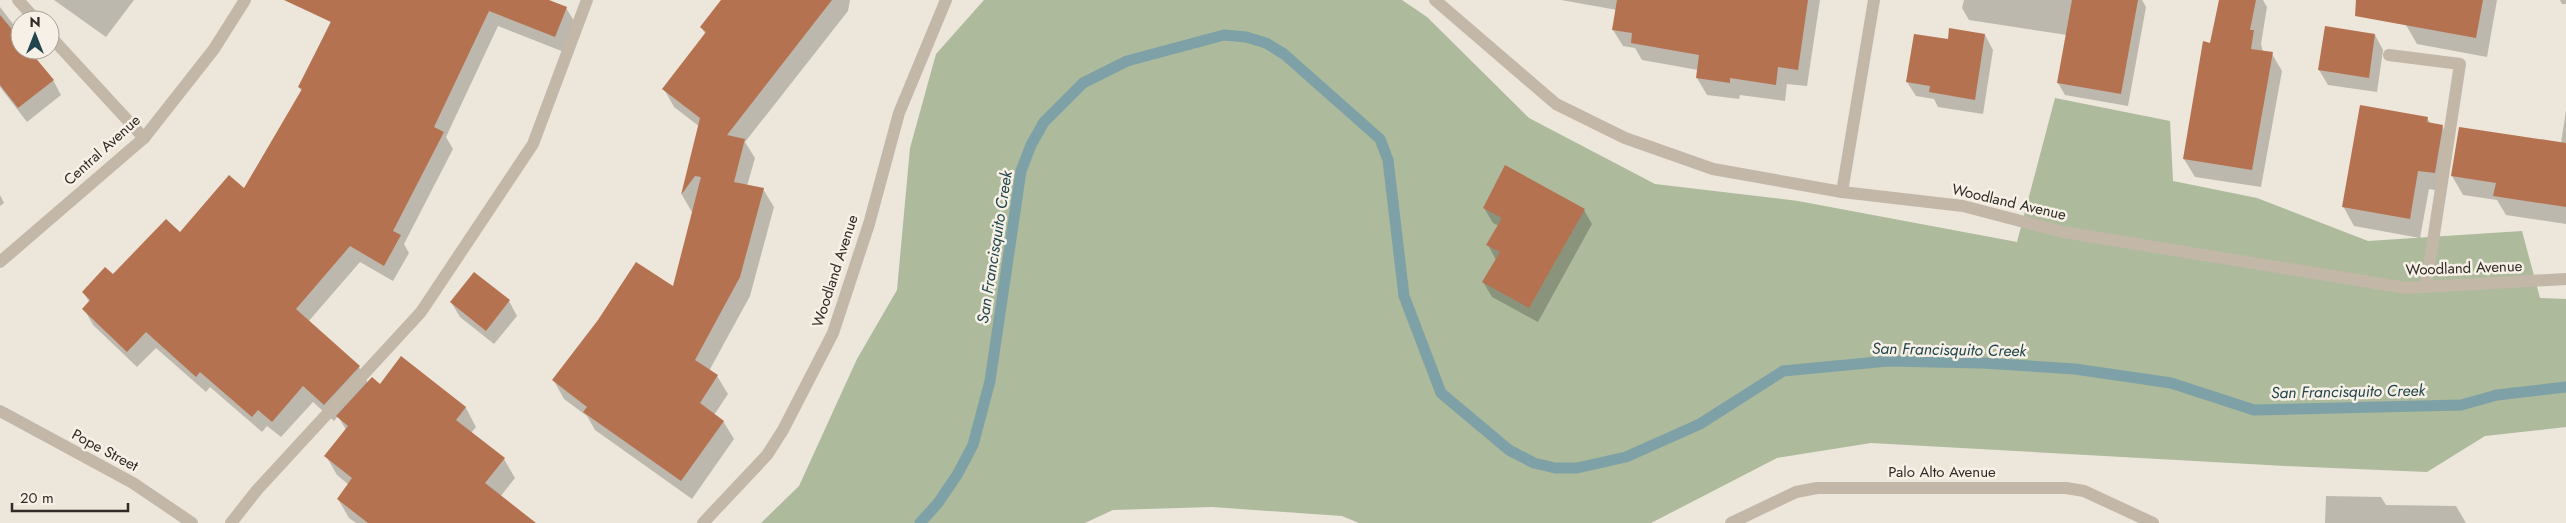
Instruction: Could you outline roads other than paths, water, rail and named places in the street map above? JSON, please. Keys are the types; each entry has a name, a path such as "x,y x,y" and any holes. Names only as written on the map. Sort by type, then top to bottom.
{"street":[{"path":"18,0 27,10"},
{"name":"Central Avenue","path":"0,262 144,138 214,49 245,0"},
{"path":"230,523 256,490 420,312 533,144 587,0"},
{"name":"Woodland Avenue","path":"703,523 767,455 783,430 833,333 869,224 899,113 946,0"},
{"name":"Woodland Avenue","path":"1436,0 1556,104 1625,138 1713,170 1842,192 1963,206 2063,232 2406,288 2566,279"},
{"path":"1842,192 1874,0"},
{"path":"60,47 144,138"},
{"path":"2389,55 2460,64 2426,287"},
{"name":"Pope Street","path":"0,411 133,483 192,523"},
{"name":"Palo Alto Avenue","path":"1732,523 1796,492 1817,488 2066,488 2084,491 2153,523"}],"waterway":[{"name":"San Francisquito Creek","path":"920,523 938,503 957,475 973,445 990,381 1021,171 1031,145 1044,122 1083,83 1127,61 1224,35 1246,37 1266,43 1284,54 1380,139 1388,160 1404,296 1441,393 1509,450 1534,463 1555,468 1577,468 1626,457 1700,424 1783,371 1888,361 1982,363 2075,369 2171,383 2254,410 2461,405 2497,395 2566,387"}]}
